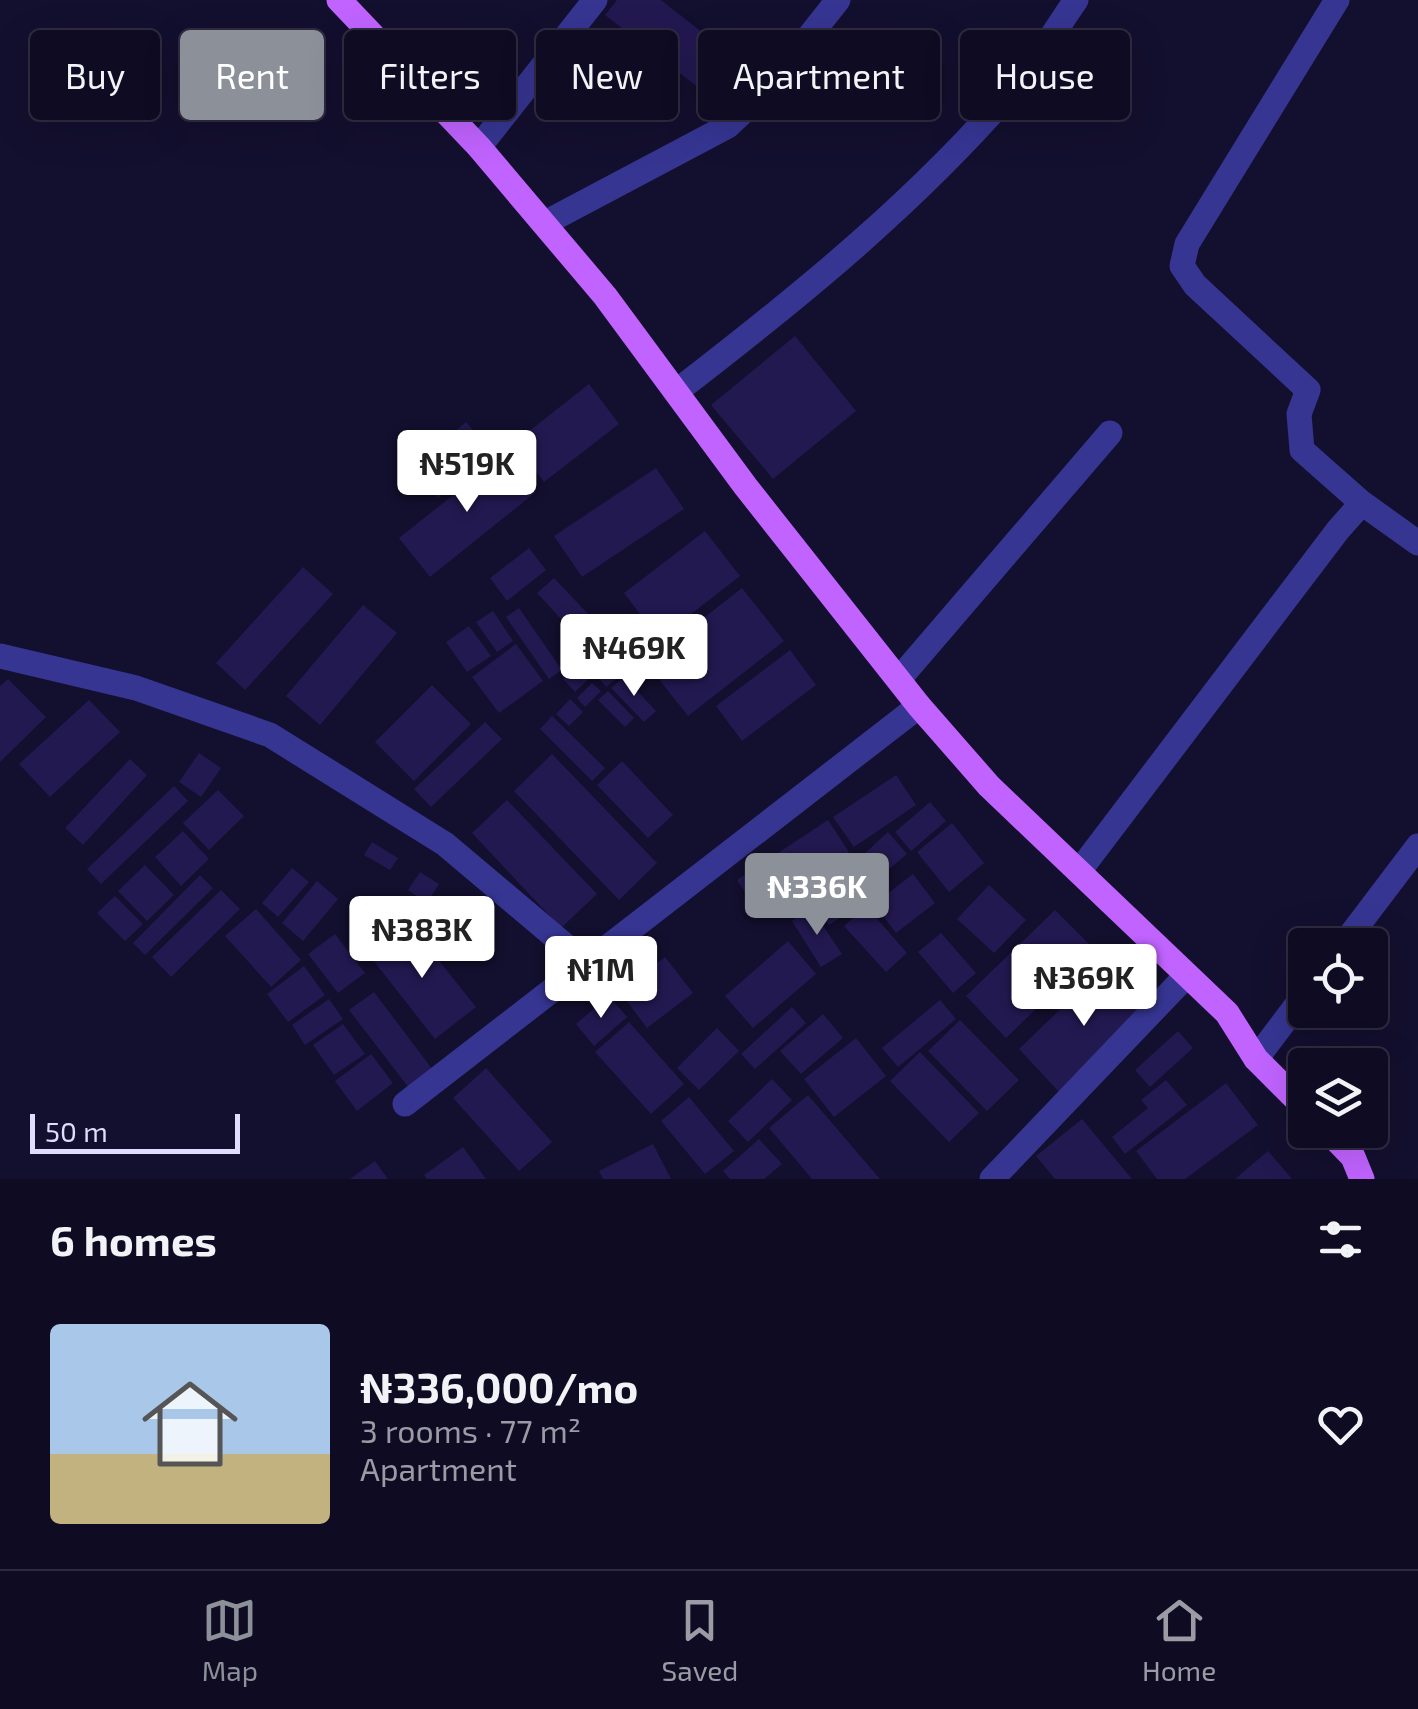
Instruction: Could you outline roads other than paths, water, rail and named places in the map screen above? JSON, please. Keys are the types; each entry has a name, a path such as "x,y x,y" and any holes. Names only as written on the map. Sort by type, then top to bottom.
{"main road":[{"path":"343,1 479,147 605,296 746,488 918,706 989,786 1228,1014 1256,1058 1288,1091"},
{"path":"1344,1148 1353,1157 1362,1179"}],"street":[{"path":"479,147 595,0"},
{"path":"545,223 728,126 770,86 838,0"},
{"path":"677,391 797,299 912,196 1020,80 1076,0"},
{"path":"1336,0 1186,244 1182,266 1195,285 1308,390 1299,414 1302,450 1362,503 1418,542"},
{"path":"899,680 1110,433"},
{"path":"1080,870 1362,503"},
{"path":"0,656 136,688 270,736 445,844 587,964"},
{"path":"405,1104 918,706"},
{"path":"1355,928 1418,846"},
{"path":"992,1179 1187,974"},
{"path":"1256,1058 1288,1016"}]}
